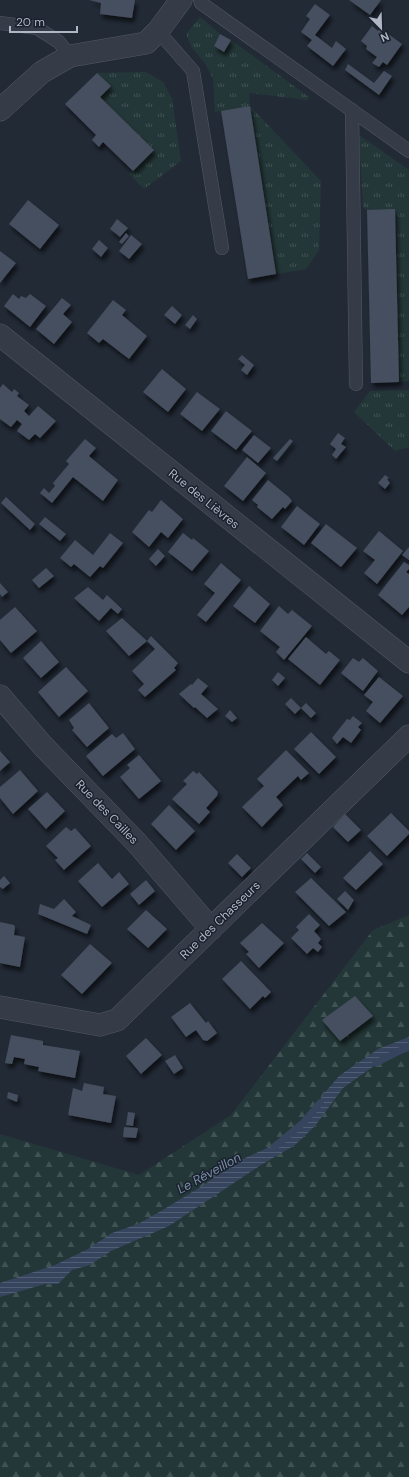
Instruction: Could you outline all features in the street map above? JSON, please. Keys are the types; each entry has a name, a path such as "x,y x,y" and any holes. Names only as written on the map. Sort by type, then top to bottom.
{"street":[{"path":"1,110 42,72 70,56 146,43 158,31 181,0"},
{"name":"Rue des Lièvres","path":"0,335 409,662"},
{"name":"Rue des Cailles","path":"0,696 43,746 137,843 211,929"},
{"name":"Rue des Chasseurs","path":"0,1007 100,1025 117,1020 409,736"}],"lane":[{"path":"200,0 201,3 409,151"},
{"path":"0,23 37,28 59,42 70,56"},
{"path":"158,31 193,71 222,248"},
{"path":"352,110 356,384"}],"green space":[{"path":"200,17 220,34 214,46 224,52 231,40 309,97 307,100 249,93 250,106 215,112 213,79 205,63 192,48 186,34"},
{"path":"146,72 163,82 172,98 181,161 144,189 129,174 154,150 100,97 111,86 97,73"},
{"path":"250,106 321,181 319,250 306,269 276,274"},
{"path":"359,135 409,170 409,381 399,382 395,210 367,210 363,207"},
{"path":"409,390 409,447 395,451 354,412 370,391"},
{"path":"409,915 409,1477 0,1477 0,1134 139,1175 231,1115 373,930"}],"water":[{"path":"409,1037 409,1051 385,1058 343,1088 315,1126 295,1145 261,1165 169,1226 111,1251 90,1265 72,1270 58,1284 45,1284 0,1297 0,1283 55,1265 88,1249 112,1233 138,1224 204,1185 230,1165 289,1138 309,1118 322,1096 339,1076 378,1049"}],"building":[{"path":"89,0 135,0 132,18 100,14 101,3"},
{"path":"349,0 381,0 370,15"},
{"path":"315,4 330,15 315,35 332,48 336,41 346,49 333,66 307,46 312,40 301,32 310,19 306,16"},
{"path":"372,26 378,31 380,28 402,44 387,65 383,62 379,67 372,63 377,57 366,49 367,46 361,41"},
{"path":"220,34 231,40 224,52 214,46"},
{"path":"348,64 374,83 384,71 392,76 379,95 345,70"},
{"path":"97,73 111,86 100,97 154,150 133,171 103,142 99,147 92,140 96,135 65,104"},
{"path":"250,106 276,274 248,279 221,111"},
{"path":"28,200 59,225 40,249 9,224"},
{"path":"395,209 399,382 371,383 367,210"},
{"path":"117,219 128,228 120,237 110,229"},
{"path":"126,233 129,236 122,244 119,242"},
{"path":"131,235 142,244 129,259 119,251"},
{"path":"99,240 108,248 101,257 92,249"},
{"path":"0,251 16,263 0,283"},
{"path":"13,294 19,299 21,296 26,298 30,294 46,306 30,327 4,306"},
{"path":"62,298 71,305 63,314 72,322 54,344 36,329"},
{"path":"113,300 126,310 122,315 147,336 129,359 103,339 99,343 87,333"},
{"path":"172,306 182,315 175,324 164,315"},
{"path":"193,315 197,319 190,329 185,325"},
{"path":"242,355 254,365 247,375 241,370 245,365 238,359"},
{"path":"162,369 186,389 168,412 143,392"},
{"path":"3,384 12,392 14,389 19,393 17,396 29,405 24,411 29,416 38,406 56,421 40,438 35,434 29,440 17,431 22,424 17,420 11,427 0,419 0,388"},
{"path":"197,392 220,409 202,431 180,414"},
{"path":"226,411 252,431 236,450 211,431"},
{"path":"338,433 345,438 341,444 346,447 336,459 332,455 336,449 330,444"},
{"path":"254,435 271,448 258,463 242,450"},
{"path":"85,439 96,448 89,456 118,480 103,501 73,477 52,503 40,493 44,488 49,493 55,486 53,483 69,464 66,461"},
{"path":"290,439 293,441 277,461 273,458"},
{"path":"247,457 266,473 243,501 224,486"},
{"path":"385,475 389,478 387,479 390,483 385,489 378,483"},
{"path":"268,480 292,501 285,509 283,507 272,519 257,507 258,505 252,500"},
{"path":"6,497 35,524 30,530 1,503"},
{"path":"161,500 183,519 168,538 161,532 149,547 132,532 149,510 152,512"},
{"path":"297,506 320,524 304,545 281,527"},
{"path":"45,517 66,534 60,541 39,524"},
{"path":"326,524 357,548 341,567 311,543"},
{"path":"379,531 403,551 377,584 364,573 375,560 363,551"},
{"path":"110,533 123,543 103,568 100,566 90,577 74,564 71,567 60,558 75,540 93,555"},
{"path":"183,533 192,540 193,538 209,551 192,571 168,552"},
{"path":"409,547 409,560 402,555"},
{"path":"158,549 165,556 156,566 149,559"},
{"path":"404,562 409,565 409,569 406,572 409,574 409,607 402,615 378,595"},
{"path":"221,563 241,580 206,622 197,615 215,593 204,584"},
{"path":"46,568 54,576 39,588 32,580"},
{"path":"0,583 8,592 2,597 0,594"},
{"path":"249,586 270,604 255,623 233,606"},
{"path":"88,587 103,600 107,595 122,609 118,614 111,608 99,621 74,598"},
{"path":"279,606 288,614 292,610 312,626 284,660 276,652 280,647 260,631"},
{"path":"15,607 37,631 11,653 0,640 0,620"},
{"path":"122,618 147,641 129,656 106,631"},
{"path":"151,636 178,663 174,668 176,670 145,697 138,690 144,684 132,671 155,649 147,641"},
{"path":"306,637 326,654 329,651 340,660 320,685 288,659"},
{"path":"41,641 59,662 41,678 23,658"},
{"path":"353,658 359,662 363,658 378,671 363,691 341,673"},
{"path":"66,667 88,691 59,717 38,692"},
{"path":"278,672 285,678 278,686 272,680"},
{"path":"379,677 403,696 380,723 366,711 373,702 364,695"},
{"path":"198,678 208,686 201,694 218,709 207,718 179,694 191,684 192,685"},
{"path":"291,698 301,708 295,714 285,704"},
{"path":"89,703 109,728 87,747 72,730 74,728 69,720"},
{"path":"306,703 316,713 311,718 301,708"},
{"path":"230,710 237,718 232,722 225,716"},
{"path":"353,716 362,723 358,727 361,730 351,743 343,737 337,744 332,738 347,719 350,720"},
{"path":"311,732 336,757 319,774 294,749"},
{"path":"123,733 135,749 103,776 86,756 112,734 116,738"},
{"path":"286,750 309,773 301,780 298,776 276,797 283,805 262,827 242,807 264,786 257,779"},
{"path":"0,751 10,762 0,771"},
{"path":"139,755 161,781 139,799 120,777 130,768 127,765"},
{"path":"20,770 38,791 13,814 0,798 0,787"},
{"path":"193,771 197,774 199,772 218,792 217,796 206,808 210,812 199,824 172,799 187,784 183,781"},
{"path":"47,792 65,811 46,829 28,809"},
{"path":"169,805 195,831 176,850 151,824"},
{"path":"391,813 409,831 409,834 387,856 367,836"},
{"path":"345,814 361,830 348,842 333,827"},
{"path":"66,827 71,831 75,828 91,846 64,870 55,860 58,858 46,846"},
{"path":"370,851 383,864 356,890 343,878"},
{"path":"307,853 321,867 315,873 301,859"},
{"path":"237,854 251,868 242,877 228,863"},
{"path":"98,863 112,879 119,872 129,884 102,907 78,881"},
{"path":"4,876 10,883 3,889 0,887 0,880"},
{"path":"311,878 346,912 329,926 295,892"},
{"path":"146,880 155,891 139,905 130,894"},
{"path":"345,891 354,900 348,910 337,899"},
{"path":"64,899 76,912 72,916 91,925 87,934 38,914 40,904 54,909"},
{"path":"146,910 167,929 148,948 127,929"},
{"path":"309,914 320,925 314,931 321,939 318,943 322,947 318,952 313,948 307,954 291,938 299,930 296,927"},
{"path":"0,922 14,925 14,935 25,937 20,967 0,963"},
{"path":"262,923 284,943 259,968 246,954 249,952 240,943"},
{"path":"90,944 112,963 82,994 61,975"},
{"path":"241,961 271,992 265,998 263,996 250,1009 222,979"},
{"path":"355,996 373,1016 340,1041 322,1020"},
{"path":"190,1003 206,1023 208,1021 217,1033 207,1041 203,1040 196,1030 186,1037 171,1017"},
{"path":"11,1035 43,1041 43,1045 80,1051 75,1078 38,1071 39,1067 24,1064 25,1059 14,1057 12,1064 5,1063"},
{"path":"146,1038 162,1055 141,1074 126,1056"},
{"path":"175,1055 183,1068 174,1074 165,1061"},
{"path":"84,1083 104,1087 103,1094 116,1096 111,1123 68,1115 73,1088 82,1091"},
{"path":"8,1092 18,1095 17,1102 7,1098"},
{"path":"128,1112 135,1113 133,1126 126,1125"},
{"path":"124,1127 138,1128 136,1138 123,1137"}],"waterway":[{"name":"Le Réveillon","path":"376,1063 409,1046"},
{"name":"Le Réveillon","path":"274,1147 303,1123 320,1103"}]}
